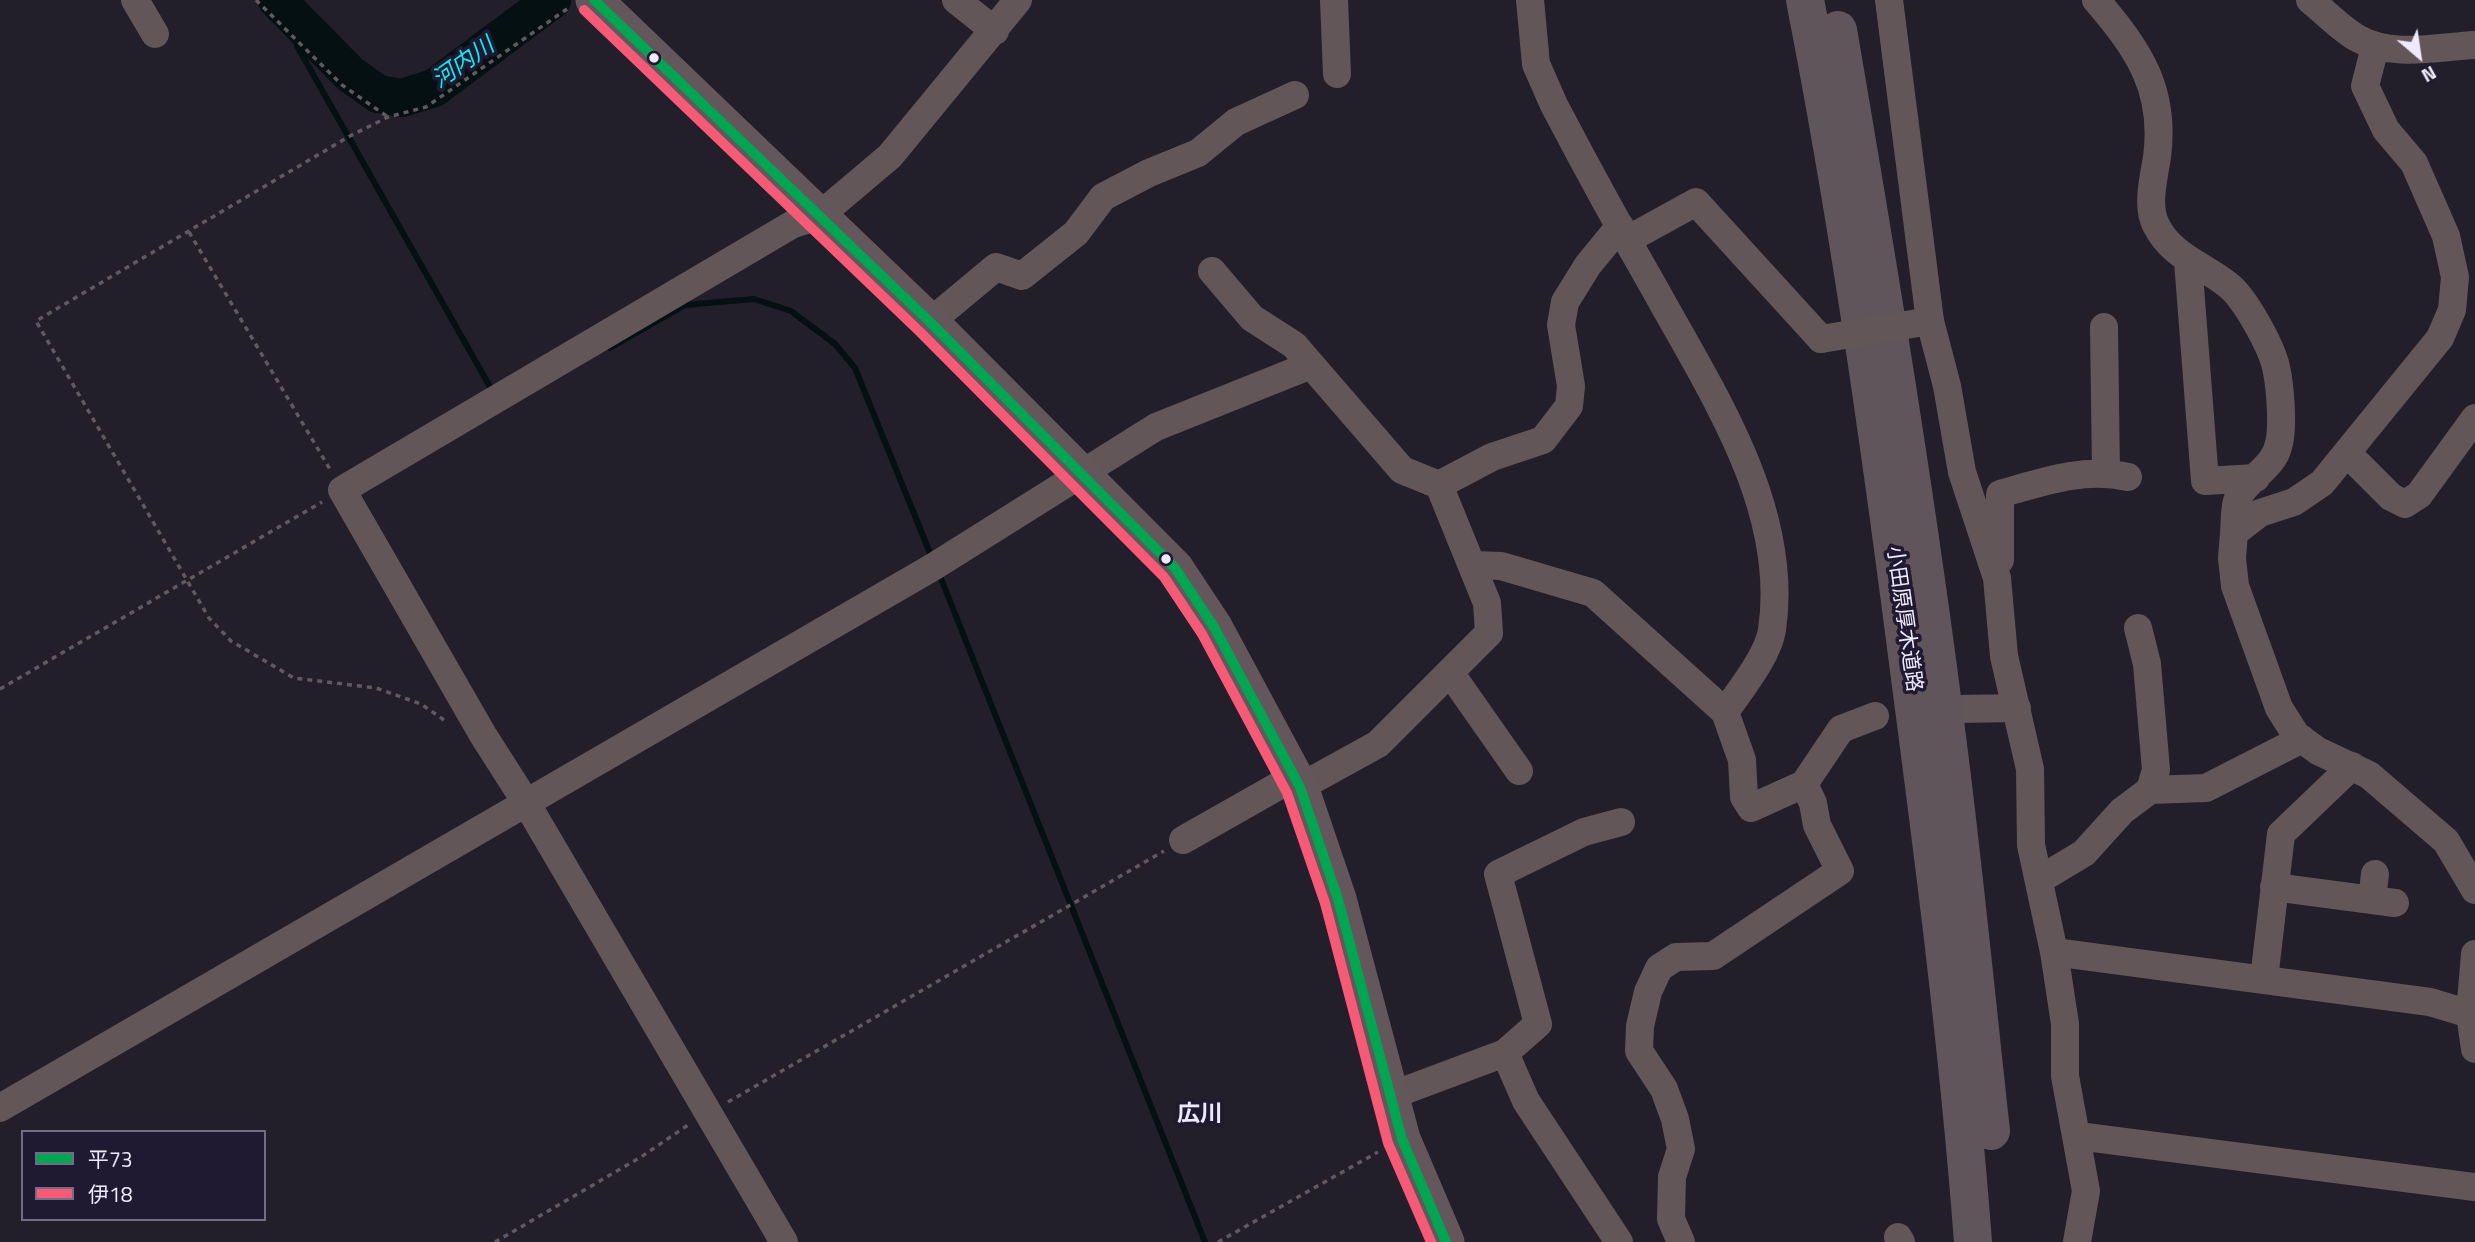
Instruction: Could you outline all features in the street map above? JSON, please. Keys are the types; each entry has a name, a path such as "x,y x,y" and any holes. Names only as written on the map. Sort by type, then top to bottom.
{"highway":[{"name":"小田原厚木道路","path":"1805,0 1867,361 1895,558 1965,1132 1973,1242"},
{"name":"小田原厚木道路","path":"1832,0 1894,355 1950,754 1991,1131 2000,1242"}],"main road":[{"path":"582,4 820,216 1084,474 1175,568 1214,626 1297,782 1338,899 1402,1139 1446,1242"}],"street":[{"path":"135,0 155,34"},
{"path":"956,0 995,32"},
{"path":"784,1242 527,804 483,735 342,490 793,224 820,216 890,156 995,32 1018,0"},
{"path":"1334,0 1337,74"},
{"path":"1531,0 1536,64 1554,106 1708,386 1754,482 1776,588 1772,633 1751,676 1725,712"},
{"path":"1889,0 1930,321 1947,386 1962,472 1997,578 2004,656 2030,769 2031,845 2054,952 2065,1024 2065,1076 2086,1191 2077,1242"},
{"path":"2096,0 2133,43 2158,102 2158,152 2151,197 2155,225 2188,261 2209,271 2232,288 2253,318 2276,366 2280,408 2278,448 2238,497 2232,558 2235,586 2279,708 2302,739 2318,751 2369,775 2446,841 2475,890"},
{"path":"2310,0 2356,37 2375,47 2405,50 2475,44"},
{"path":"2234,533 2260,513 2294,502 2322,483 2440,338 2452,310 2455,277 2446,236 2414,163 2386,130 2365,86 2375,47"},
{"path":"930,322 996,267 1022,276 1076,233 1103,197 1149,173 1198,153 1236,122 1295,95"},
{"path":"1439,485 1492,457 1517,452 1544,440 1569,406 1571,386 1561,325 1564,302 1587,265 1623,233 1696,202 1821,339 1930,321"},
{"path":"2188,261 2205,481 2256,478"},
{"path":"1183,840 1378,744 1451,674 1489,633 1487,603 1474,565 1439,485 1402,471 1294,345 1252,318 1212,271"},
{"path":"1997,578 2001,556 2000,494 2058,478 2117,474 2104,327"},
{"path":"0,1108 933,567 1156,427 1311,365"},
{"path":"2347,453 2391,498 2404,504 2419,495 2475,418"},
{"path":"1474,565 1501,566 1593,593 1725,712 1742,760 1744,797 1751,808 1804,784 1841,729 1875,716"},
{"path":"2138,628 2147,664 2156,770 2150,790"},
{"path":"1451,674 1519,771"},
{"path":"1957,709 2017,708"},
{"path":"2039,880 2084,853 2115,817 2150,790 2206,788 2302,739"},
{"path":"2264,979 2281,834 2352,766"},
{"path":"1681,1242 1671,1219 1672,1177 1681,1149 1675,1119 1664,1089 1639,1051 1640,1026 1648,992 1659,968 1676,957 1713,956 1840,871 1817,825 1813,803 1804,784"},
{"path":"1390,1096 1505,1053 1538,1024 1498,874 1584,832 1621,822"},
{"path":"2274,887 2381,892"},
{"path":"2054,952 2430,1002 2470,1014"},
{"path":"2475,954 2470,1014 2475,1049"},
{"path":"1505,1053 1526,1101 1619,1242"},
{"path":"2078,1136 2475,1187"}],"path":[{"path":"256,0 342,85 388,117"},
{"path":"483,735 459,730 421,704 376,688 294,678 231,641 209,618 36,321 350,135 388,117 426,107 582,4"},
{"path":"0,689 342,490 189,232"},
{"path":"495,1242 641,1157 707,1112 749,1092 1183,840"},
{"path":"1218,1242 1402,1139"}],"waterway":[{"name":"河内川","path":"277,0 350,74 378,94 402,98 434,88 552,0"},
{"path":"303,27 297,46 493,392"},
{"path":"610,348 685,305 754,299 791,311 835,344 855,368 932,558"},
{"path":"938,571 1205,1242"}],"transit line":[{"name":"平73","path":"594,0 930,322 1175,568 1214,627 1300,787 1338,899 1402,1139 1446,1242"},
{"name":"伊18","path":"584,10 920,332 1164,577 1202,634 1287,793 1325,903 1388,1143 1431,1242"}],"district":[{"name":"広川","path":"1200,1115"}]}
